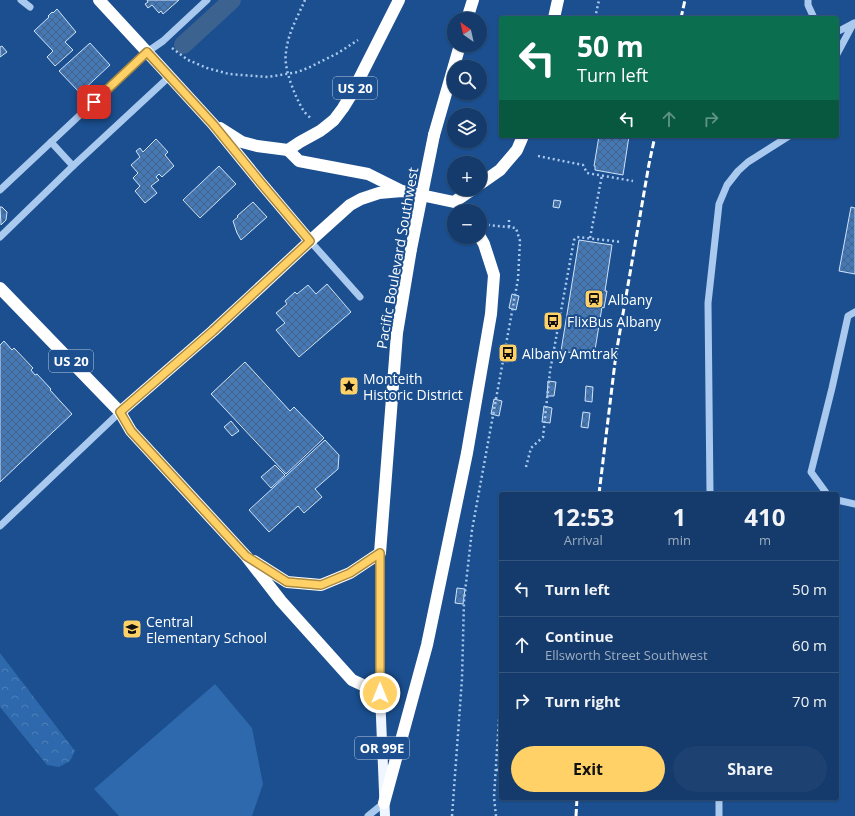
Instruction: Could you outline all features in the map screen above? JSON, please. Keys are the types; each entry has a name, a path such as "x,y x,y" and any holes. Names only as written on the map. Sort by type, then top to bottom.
{"highway":[{"path":"99,0 213,124 310,241"},
{"name":"US 20","path":"288,150 320,132 334,120 343,108 399,0"},
{"path":"469,12 473,0"},
{"path":"554,16 558,0"},
{"name":"Pacific Boulevard Southwest","path":"380,553 397,333 411,249 434,135 458,52"},
{"path":"213,124 242,142 257,146 288,150 299,161 368,174 402,191 447,204"},
{"path":"487,179 500,170 517,150 522,138"},
{"path":"380,693 352,680 281,601 246,556 131,431 120,412 213,331 346,209 361,199 379,193 402,191"},
{"path":"460,204 467,196"},
{"path":"384,803 427,646 467,453 491,314 494,275 484,244"},
{"name":"US 20","path":"0,288 120,412"},
{"path":"246,556 287,582 321,585 350,573 380,553"}],"main road":[{"name":"Pacific Boulevard Southwest","path":"380,553 380,693 384,816"}],"street":[{"path":"21,0 30,7"},
{"path":"0,190 147,52 163,41 207,0"},
{"path":"808,0 808,5 813,16"},
{"path":"839,31 854,23"},
{"path":"839,50 854,23"},
{"path":"0,237 73,166 170,76"},
{"path":"710,492 708,303 719,204 727,185 738,171 748,162 786,138"},
{"path":"51,142 73,166"},
{"path":"310,241 360,297"},
{"path":"826,492 811,472 848,316 855,312"},
{"path":"0,526 120,412"},
{"path":"839,500 855,504"},
{"path":"719,800 719,816"},
{"path":"368,816 384,803"}],"path":[{"path":"306,0 292,28 286,52 288,73 293,89 304,111 312,120"},
{"path":"595,16 599,0"},
{"path":"163,41 188,60 207,68 229,74 268,77 298,72 338,54 358,40"},
{"path":"538,156 583,165 588,173 633,181"},
{"path":"590,238 602,175"},
{"path":"509,220 509,227"},
{"path":"452,816 462,679 464,601 472,530 518,279 520,241 516,228 487,225"},
{"path":"526,467 531,448 543,437 550,371 574,240 577,237 622,242"},
{"path":"496,816 494,797 499,730"}],"green space":[{"path":"0,653 75,751 70,761 59,767 47,765 0,707"},
{"path":"215,684 252,728 263,784 252,816 119,816 94,789"}],"building":[{"path":"147,0 179,0 163,14 161,11 159,13 152,5 148,8 145,4 148,2"},
{"path":"57,9 76,32 65,42 73,50 55,66 47,57 53,51 34,31 49,17 48,16 52,12 53,13"},
{"path":"90,43 110,65 80,93 59,71"},
{"path":"2,46 7,52 0,57 0,47"},
{"path":"599,138 629,138 623,175 595,170 594,166"},
{"path":"156,139 168,152 165,155 174,166 162,177 159,174 156,177 159,180 151,186 157,193 145,203 135,191 140,186 133,178 138,173 131,165 140,157 136,151 140,148 143,152"},
{"path":"219,166 236,184 200,218 183,200"},
{"path":"554,200 561,201 559,208 553,207"},
{"path":"253,202 267,217 241,240 233,221"},
{"path":"0,207 7,212 6,220 1,225"},
{"path":"851,207 855,208 855,274 839,271"},
{"name":"Albany","path":"579,240 612,245 605,291 607,291 604,308 602,307 594,356 561,351"},
{"path":"327,284 351,312 299,357 276,330 285,323 276,313 287,304 285,301 295,292 297,294 308,285 316,294"},
{"path":"512,294 519,296 516,310 509,308"},
{"path":"4,341 12,350 14,348 33,368 31,370 35,375 37,374 72,414 0,482 0,345"},
{"path":"502,345 510,347 508,362 500,361"},
{"path":"245,362 290,411 294,407 324,438 286,474 211,394"},
{"path":"548,381 556,382 554,396 547,396"},
{"path":"586,386 593,387 592,402 585,401"},
{"path":"494,399 502,401 499,416 491,414"},
{"path":"544,406 552,408 550,423 542,422"},
{"path":"583,412 590,413 588,428 581,427"},
{"path":"231,421 239,431 232,436 224,427"},
{"path":"325,440 339,455 338,469 315,489 322,497 304,513 298,506 269,532 249,510"},
{"path":"275,465 285,475 271,488 261,477"},
{"path":"457,588 465,589 463,604 455,603"}],"waterway":[{"path":"183,45 232,0"}],"railway":[{"path":"681,16 685,0"},
{"path":"599,492 616,354 655,138"},
{"path":"576,816 577,800"}],"place":[{"name":"Albany","path":"594,299"},
{"name":"FlixBus Albany","path":"553,321"},
{"name":"Albany Amtrak","path":"508,353"},
{"name":"Monteith Historic District","path":"349,386"},
{"name":"Central Elementary School","path":"132,629"}],"route":[{"path":"94,102 147,52 213,124 310,241 213,331 120,412 131,431 246,556 287,582 321,585 350,573 380,553 380,693"}]}
